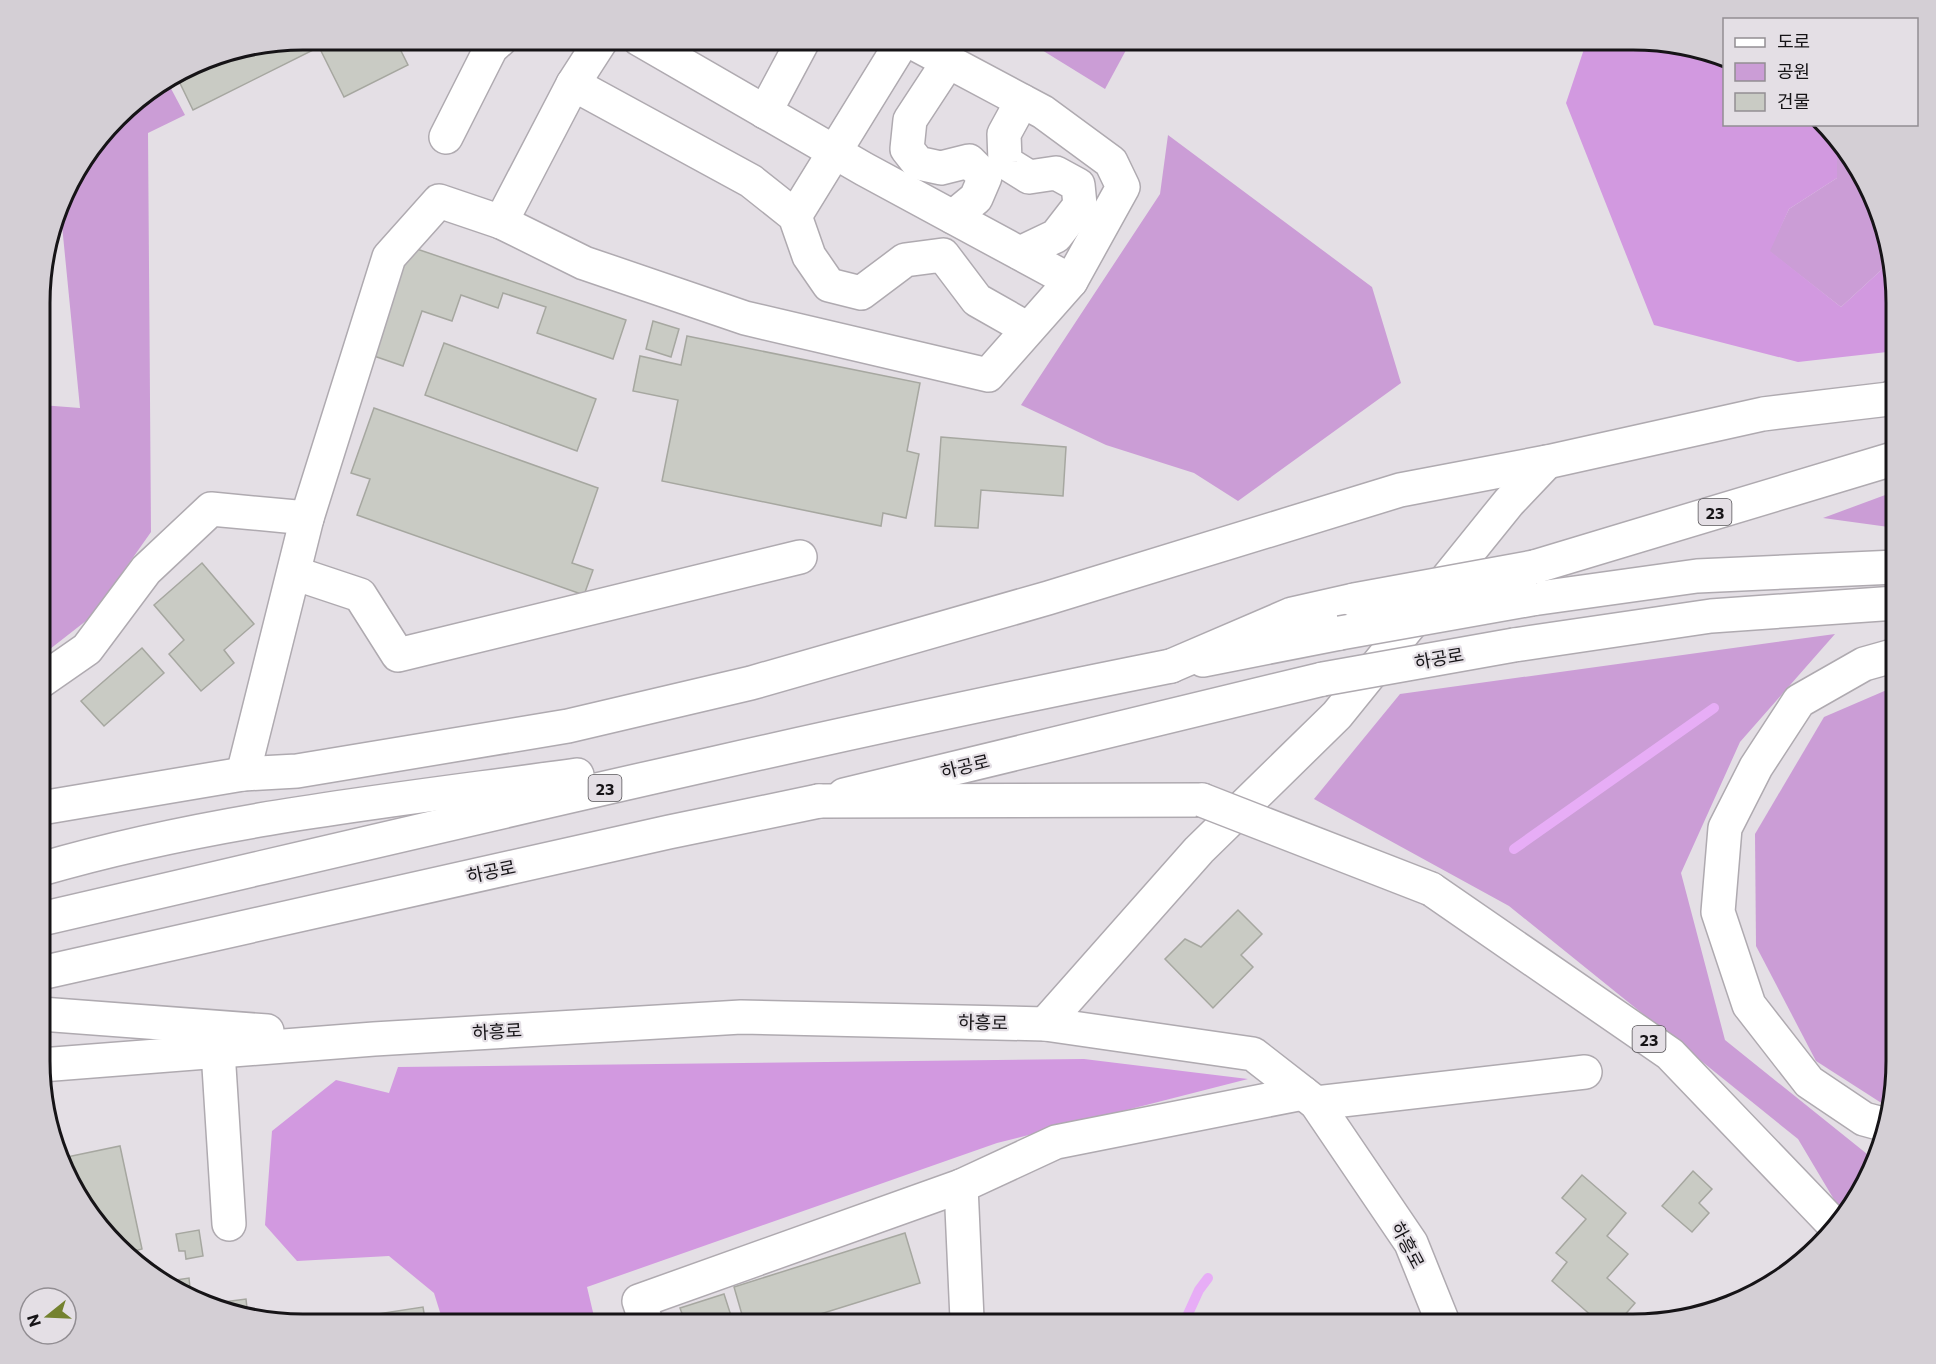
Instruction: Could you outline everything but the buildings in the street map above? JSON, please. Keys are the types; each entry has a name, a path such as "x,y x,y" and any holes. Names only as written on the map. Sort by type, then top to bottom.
{"main road":[{"path":"446,137 490,50"},
{"path":"501,222 573,84 596,50"},
{"path":"677,50 765,112 1071,281"},
{"path":"765,112 798,50"},
{"path":"795,216 898,50"},
{"path":"243,774 307,518 389,257 439,201 501,222 584,263 745,318 988,375 1071,281 1123,187 1111,162 1043,112 926,50"},
{"path":"948,62 910,120 907,149 918,163 941,168 969,160 985,177 976,198 953,217"},
{"path":"573,84 751,182 795,216 809,256 829,285 861,293 905,260 942,255 978,300 1028,329"},
{"path":"1020,253 1056,236 1080,205 1078,185 1056,173 1029,177 1005,162 1004,134 1022,101"},
{"path":"50,806 243,774 297,771 568,726 751,683 1048,598 1400,490 1547,462 1763,414 1886,399"},
{"name":"23","path":"1171,666 1292,614 1354,600 1534,567 1886,461"},
{"path":"1045,1024 1199,850 1337,715 1509,501 1547,462"},
{"path":"50,675 87,649 146,570 211,509 307,518"},
{"path":"294,573 360,595 398,655 800,557"},
{"name":"23","path":"50,918 802,744 1171,666 1340,633 1532,599 1697,576 1886,567"},
{"name":"하공로","path":"50,970 657,834 819,801 1323,679 1514,645 1711,616 1886,604"},
{"path":"1879,1123 1864,1119 1809,1082 1749,1005 1718,912 1725,828 1756,767 1799,701 1864,664 1886,658"},
{"path":"50,866 109,850 279,816 802,744"},
{"name":"23","path":"819,801 1202,800 1431,889 1670,1054 1830,1221"},
{"path":"50,1015 374,1039"},
{"name":"하흥로","path":"374,1039 741,1017 1045,1024 1253,1054 1310,1098 1411,1243 1440,1315"},
{"path":"50,1064 374,1039"},
{"path":"218,1051 229,1224"},
{"path":"644,1315 639,1301 961,1186 1056,1142 1310,1098 1585,1072"},
{"path":"961,1186 967,1315"}],"green space":[{"path":"1042,50 1126,50 1105,89"},
{"path":"170,87 185,115 148,133 151,532 91,617 50,649 50,406 80,408 62,224 83,176 102,148 136,112"},
{"path":"1168,135 1372,287 1401,383 1238,501 1194,473 1106,445 1021,405 1160,194"},
{"path":"1837,152 1853,176 1867,206 1878,237 1884,268 1841,307 1769,251 1789,209 1837,178"},
{"path":"1886,495 1886,527 1823,518"},
{"path":"1835,634 1740,742 1681,873 1725,1040 1868,1155 1853,1188 1839,1209 1798,1139 1509,906 1314,799 1400,694"},
{"path":"1886,690 1886,1078 1883,1104 1816,1061 1756,946 1755,834 1824,717"}],"shaded area":[{"path":"1584,50 1650,50 1683,54 1723,66 1723,126 1814,126 1837,152 1837,178 1789,209 1770,251 1841,307 1884,268 1886,352 1798,362 1654,325 1566,103"},
{"path":"1084,1059 1248,1079 997,1143 587,1287 594,1315 441,1315 434,1293 389,1256 297,1261 265,1225 272,1131 336,1080 389,1093 398,1067"}],"waterway":[{"path":"1514,849 1714,708"},
{"path":"1188,1315 1199,1290 1208,1278"}]}
